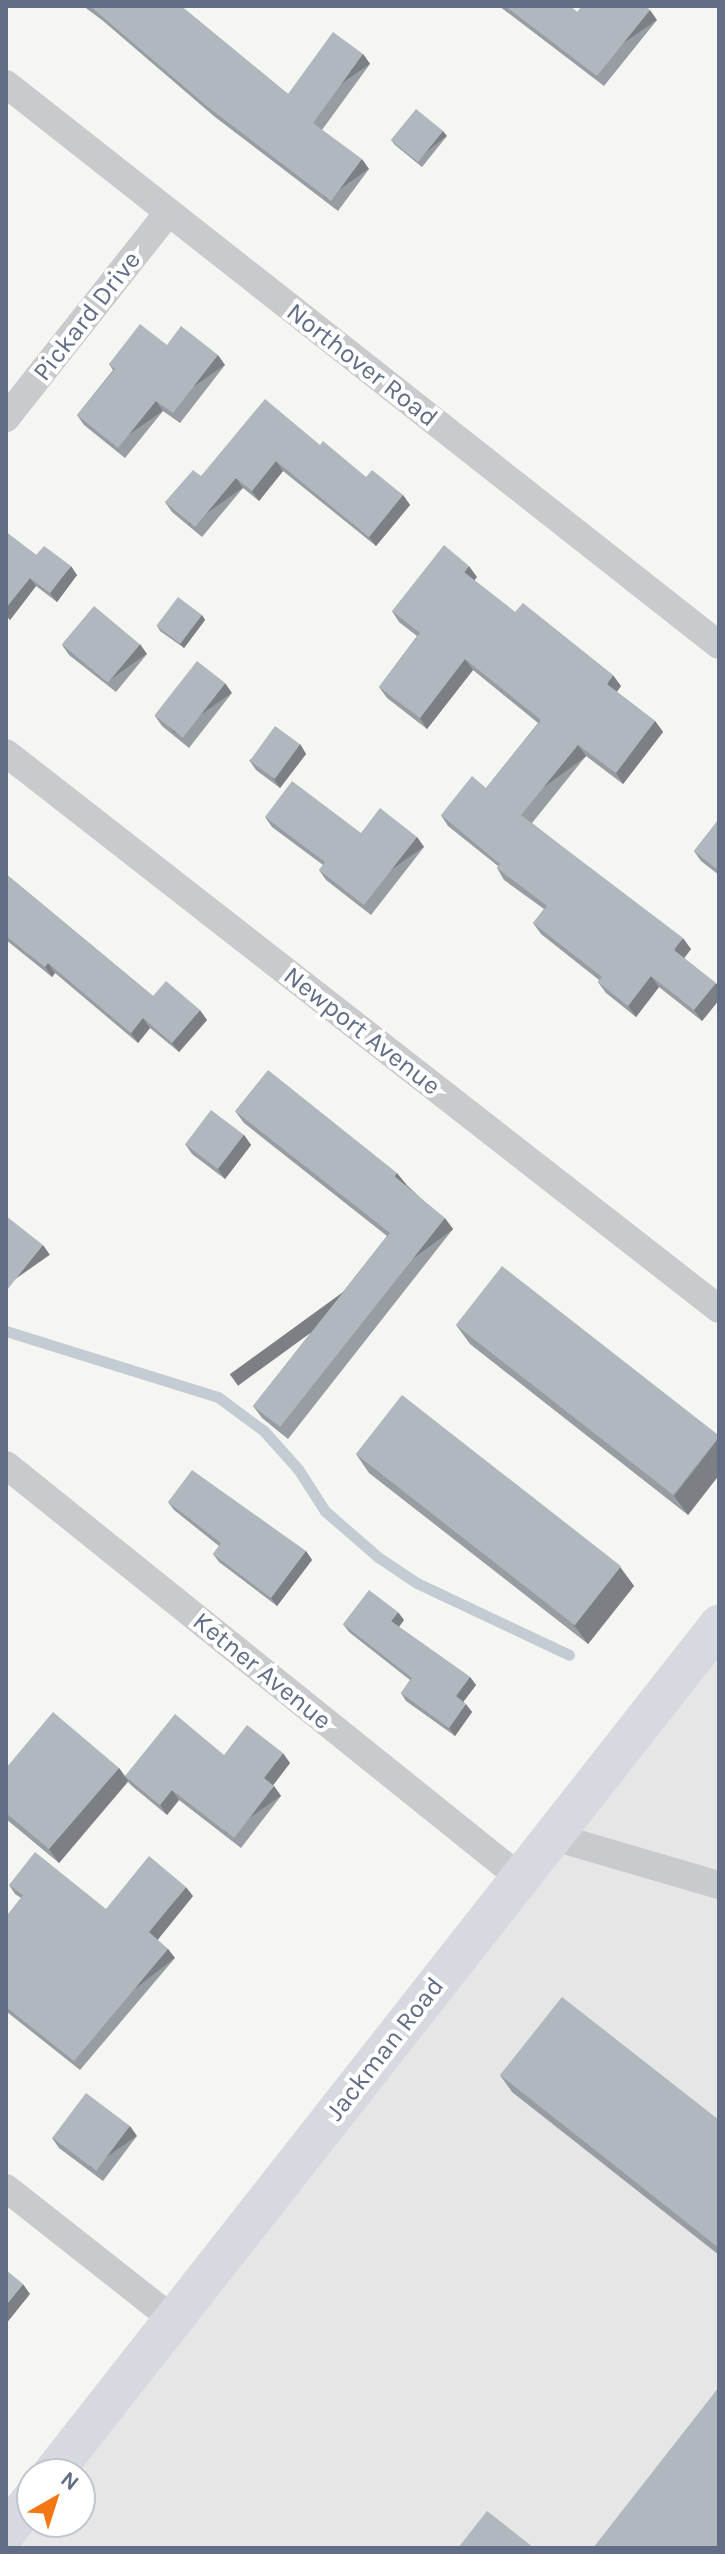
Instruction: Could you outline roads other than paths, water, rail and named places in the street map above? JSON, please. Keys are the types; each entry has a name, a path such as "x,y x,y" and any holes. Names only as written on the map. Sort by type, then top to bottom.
{"main road":[{"name":"Jackman Road","path":"65,2458 175,2321 518,1876 719,1625"}],"street":[{"name":"Northover Road","path":"6,84 719,645"},
{"name":"Pickard Drive","path":"6,418 168,213"},
{"name":"Newport Avenue","path":"6,753 719,1309"},
{"name":"Ketner Avenue","path":"6,1465 518,1876"},
{"path":"551,1836 719,1885"},
{"path":"6,2188 175,2321"}],"waterway":[{"path":"6,1331 218,1397 264,1431 298,1469 325,1511 378,1557 417,1583 569,1655"}]}
